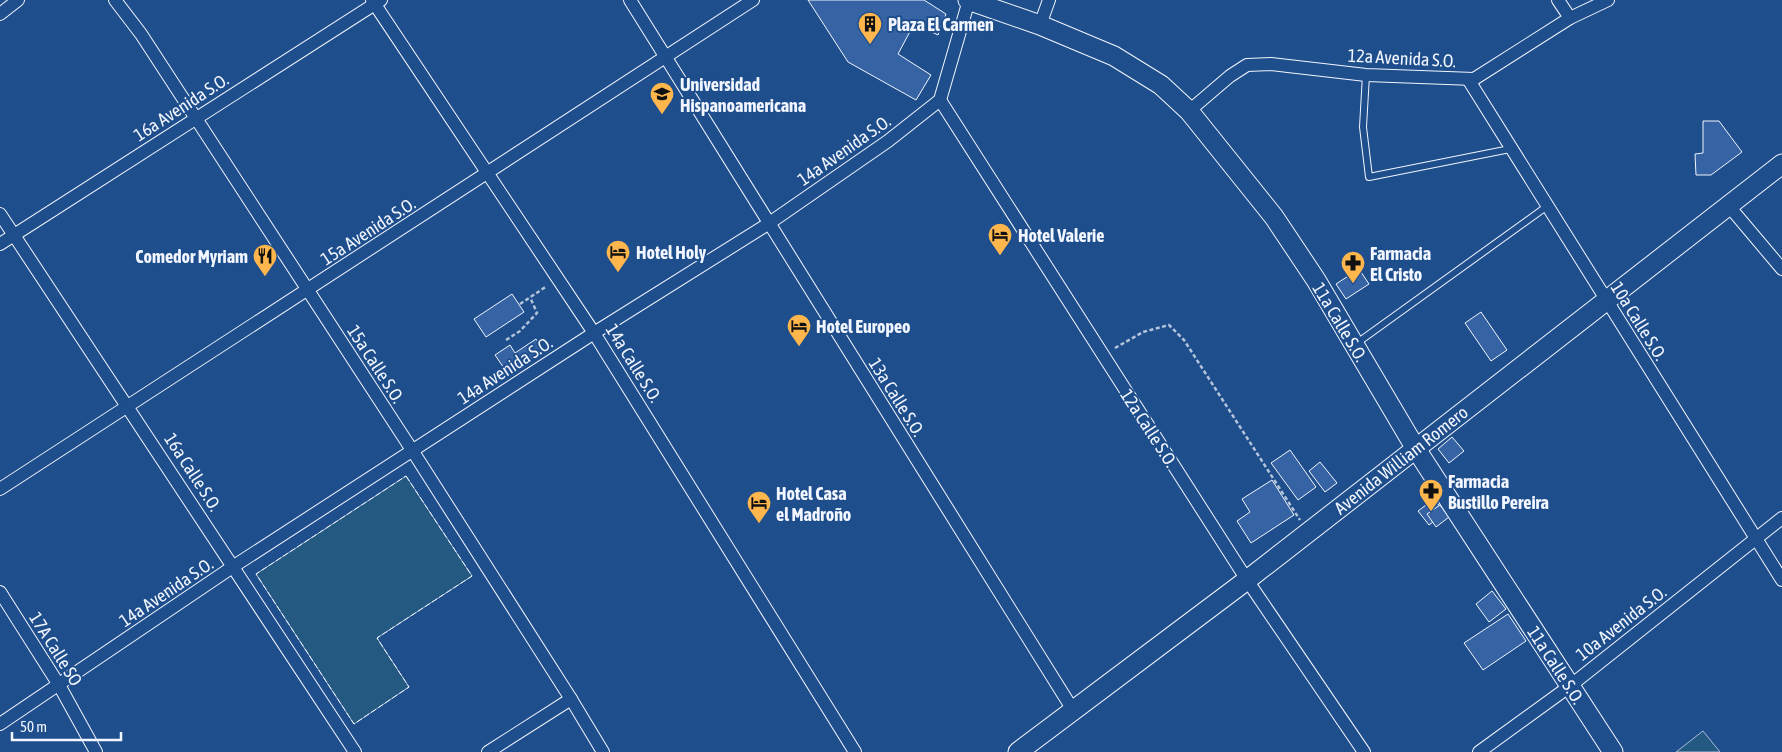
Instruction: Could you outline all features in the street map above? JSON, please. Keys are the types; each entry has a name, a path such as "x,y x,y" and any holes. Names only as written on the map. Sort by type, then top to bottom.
{"street":[{"path":"0,14 18,0"},
{"name":"15a Calle S.O.","path":"114,0 141,34 412,450 571,698 603,752"},
{"name":"13a Calle S.O.","path":"630,0 1073,710"},
{"name":"15a Avenida S.O.","path":"0,489 666,59 753,0"},
{"path":"940,100 968,0"},
{"name":"11a Calle S.O.","path":"968,0 1040,25 1114,56 1161,84 1188,111 1274,218 1316,280 1416,449 1613,752"},
{"path":"1040,25 1050,0"},
{"path":"1558,0 1570,18"},
{"name":"12a Avenida S.O.","path":"1188,111 1230,76 1247,65 1271,64 1366,74 1474,80 1570,18 1608,0"},
{"name":"16a Avenida S.O.","path":"0,244 376,1"},
{"name":"14a Calle S.O.","path":"376,1 594,333 855,752"},
{"name":"10a Calle S.O.","path":"1468,79 1546,207 1782,580"},
{"name":"14a Avenida S.O.","path":"0,724 59,686 234,566 412,450 768,224 888,141 940,100"},
{"name":"12a Calle S.O.","path":"940,100 1247,580 1364,752"},
{"name":"Avenida William Romero","path":"1018,752 1247,580 1782,164"},
{"path":"1728,205 1782,269"},
{"name":"16a Calle S.O.","path":"0,214 128,405 355,752"},
{"name":"10a Avenida S.O.","path":"1479,752 1570,686 1782,518"},
{"name":"17A Calle SO","path":"0,592 59,686 96,752"},
{"path":"488,752 571,698"}],"lane":[{"path":"1366,74 1363,128 1369,177 1510,149"},
{"path":"1354,345 1546,207"}],"path":[{"path":"520,304 558,278"},
{"path":"506,340 520,331 537,314 530,297"},
{"path":"1103,356 1143,332 1169,325 1184,340 1308,532"}],"shaded area":[{"path":"406,476 472,576 377,638 409,687 354,724 256,574"},
{"path":"1703,731 1720,752 1676,752"}],"building":[{"name":"Plaza El Carmen","path":"808,0 924,0 946,14 938,35 914,24 898,54 931,75 916,100 848,62"},
{"path":"1703,121 1719,121 1742,152 1711,175 1696,175 1695,154 1703,153"},
{"name":"Farmacia El Cristo","path":"1359,269 1369,284 1346,299 1336,284"},
{"path":"512,294 524,312 486,337 474,319"},
{"path":"1481,312 1507,350 1491,361 1465,323"},
{"path":"536,339 544,350 508,374 495,355 510,345 515,353"},
{"path":"1452,437 1464,451 1449,463 1438,449"},
{"path":"1290,450 1316,487 1298,500 1271,463"},
{"path":"1320,462 1337,483 1325,492 1309,471"},
{"path":"1272,480 1294,515 1251,543 1237,521 1250,512 1242,499"},
{"name":"Farmacia Bustillo Pereira","path":"1434,499 1445,513 1429,525 1418,511"},
{"path":"1440,505 1449,517 1436,527 1427,514"},
{"path":"1492,591 1506,609 1489,622 1476,604"},
{"path":"1508,614 1526,641 1483,670 1464,643"}],"fence":[{"path":"406,476 472,576 377,638 409,687 354,724 256,574 406,476"}],"place":[{"name":"Plaza El Carmen","path":"870,45"},
{"name":"Universidad Hispanoamericana","path":"662,115"},
{"name":"Hotel Valerie","path":"1000,256"},
{"name":"Hotel Holy","path":"618,273"},
{"name":"Comedor Myriam","path":"265,277"},
{"name":"Farmacia El Cristo","path":"1353,284"},
{"name":"Hotel Europeo","path":"799,347"},
{"name":"Farmacia Bustillo Pereira","path":"1431,512"},
{"name":"Hotel Casa el Madroño","path":"759,524"}]}
